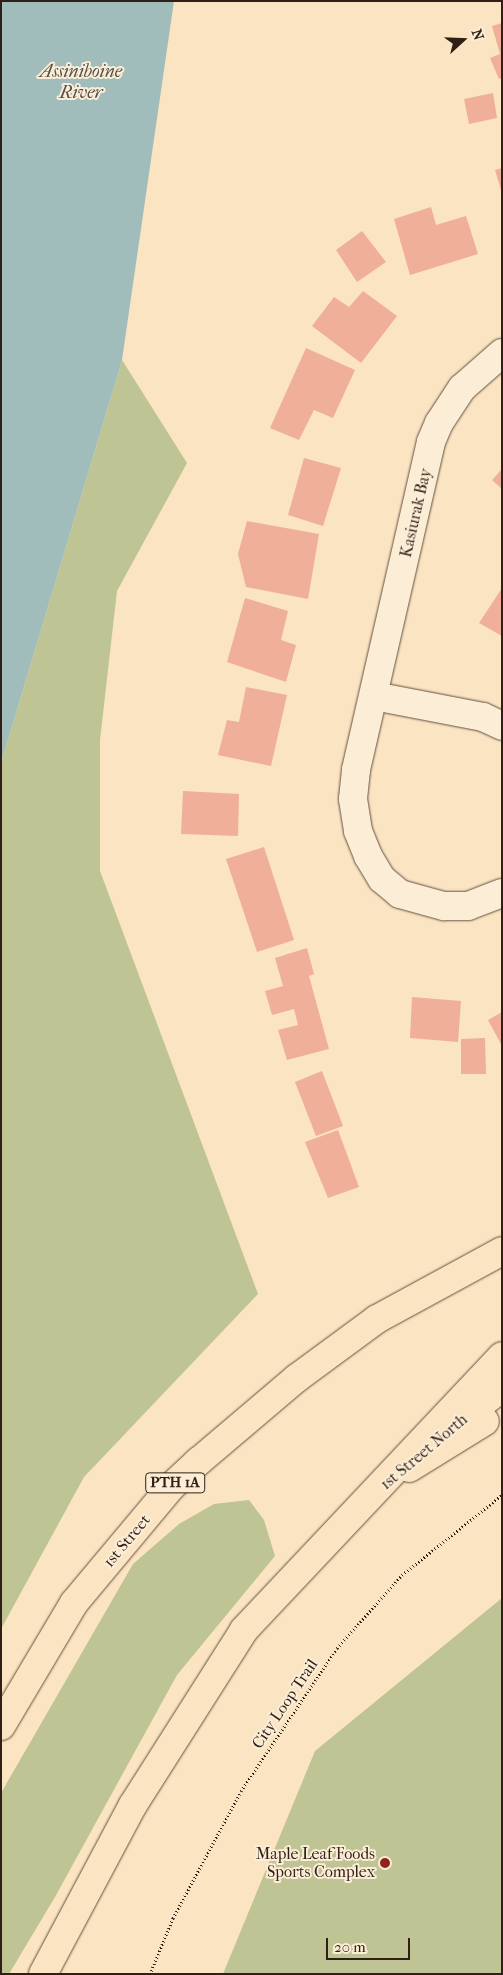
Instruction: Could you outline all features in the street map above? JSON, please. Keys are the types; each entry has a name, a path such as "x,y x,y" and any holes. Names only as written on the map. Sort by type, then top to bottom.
{"main road":[{"path":"411,1300 502,1233"},
{"name":"PTH 1A","path":"411,1300 502,1251"},
{"name":"1st Street","path":"1,1726 74,1603 172,1486 297,1378 377,1319 411,1300"},
{"path":"44,1974 133,1806 244,1630 502,1356"},
{"name":"1st Street North","path":"348,1518 389,1481 502,1387"},
{"path":"389,1481 502,1411"}],"street":[{"name":"Kasiurak Bay","path":"502,353 462,388 439,423 431,442 356,770 354,799 358,831 368,856 382,879 400,894 444,906 468,906 502,893"},
{"path":"374,696 483,717 502,726"}],"path":[{"name":"City Loop Trail","path":"150,1974 173,1918 242,1791 337,1648 402,1575 502,1496"}],"green space":[{"path":"122,360 187,463 117,591 100,740 100,871 258,1294 84,1477 1,1629 1,763"},
{"path":"249,1500 264,1520 275,1556 177,1675 55,1897 9,1974 1,1974 1,1793 133,1564 179,1524 214,1504"},
{"name":"Maple Leaf Foods Sports Complex","path":"502,1598 502,1974 223,1974 315,1751"}],"water":[{"name":"Assiniboine River","path":"1,1 174,1 122,360 1,763"}],"building":[{"path":"502,23 502,78 499,79 490,58 500,54 492,26"},
{"path":"493,93 497,118 469,124 464,99"},
{"path":"502,168 502,190 501,190 495,170"},
{"path":"431,207 436,225 466,216 478,254 410,275 394,219"},
{"path":"362,231 386,262 357,282 336,250"},
{"path":"363,291 397,316 361,363 312,326 334,297 349,307"},
{"path":"306,348 355,370 333,418 314,410 299,440 270,428"},
{"path":"304,458 341,468 323,526 288,515"},
{"path":"502,469 502,489 492,480"},
{"path":"247,521 319,534 308,599 246,587 238,554"},
{"path":"502,588 502,636 479,623"},
{"path":"245,598 288,611 281,640 296,645 286,682 227,662"},
{"path":"246,687 287,695 271,766 218,755 227,720 239,722"},
{"path":"183,791 239,794 238,836 181,834"},
{"path":"264,847 294,940 257,952 226,859"},
{"path":"307,948 314,974 309,976 329,1049 287,1060 278,1030 298,1025 294,1009 272,1015 265,991 283,986 275,958"},
{"path":"412,997 461,1001 458,1042 410,1038"},
{"path":"502,1012 502,1046 488,1020"},
{"path":"485,1038 486,1074 461,1074 461,1039"},
{"path":"322,1071 343,1126 316,1136 295,1082"},
{"path":"338,1130 359,1187 328,1198 305,1142"}],"place":[{"name":"Maple Leaf Foods Sports Complex","path":"385,1863"}]}
